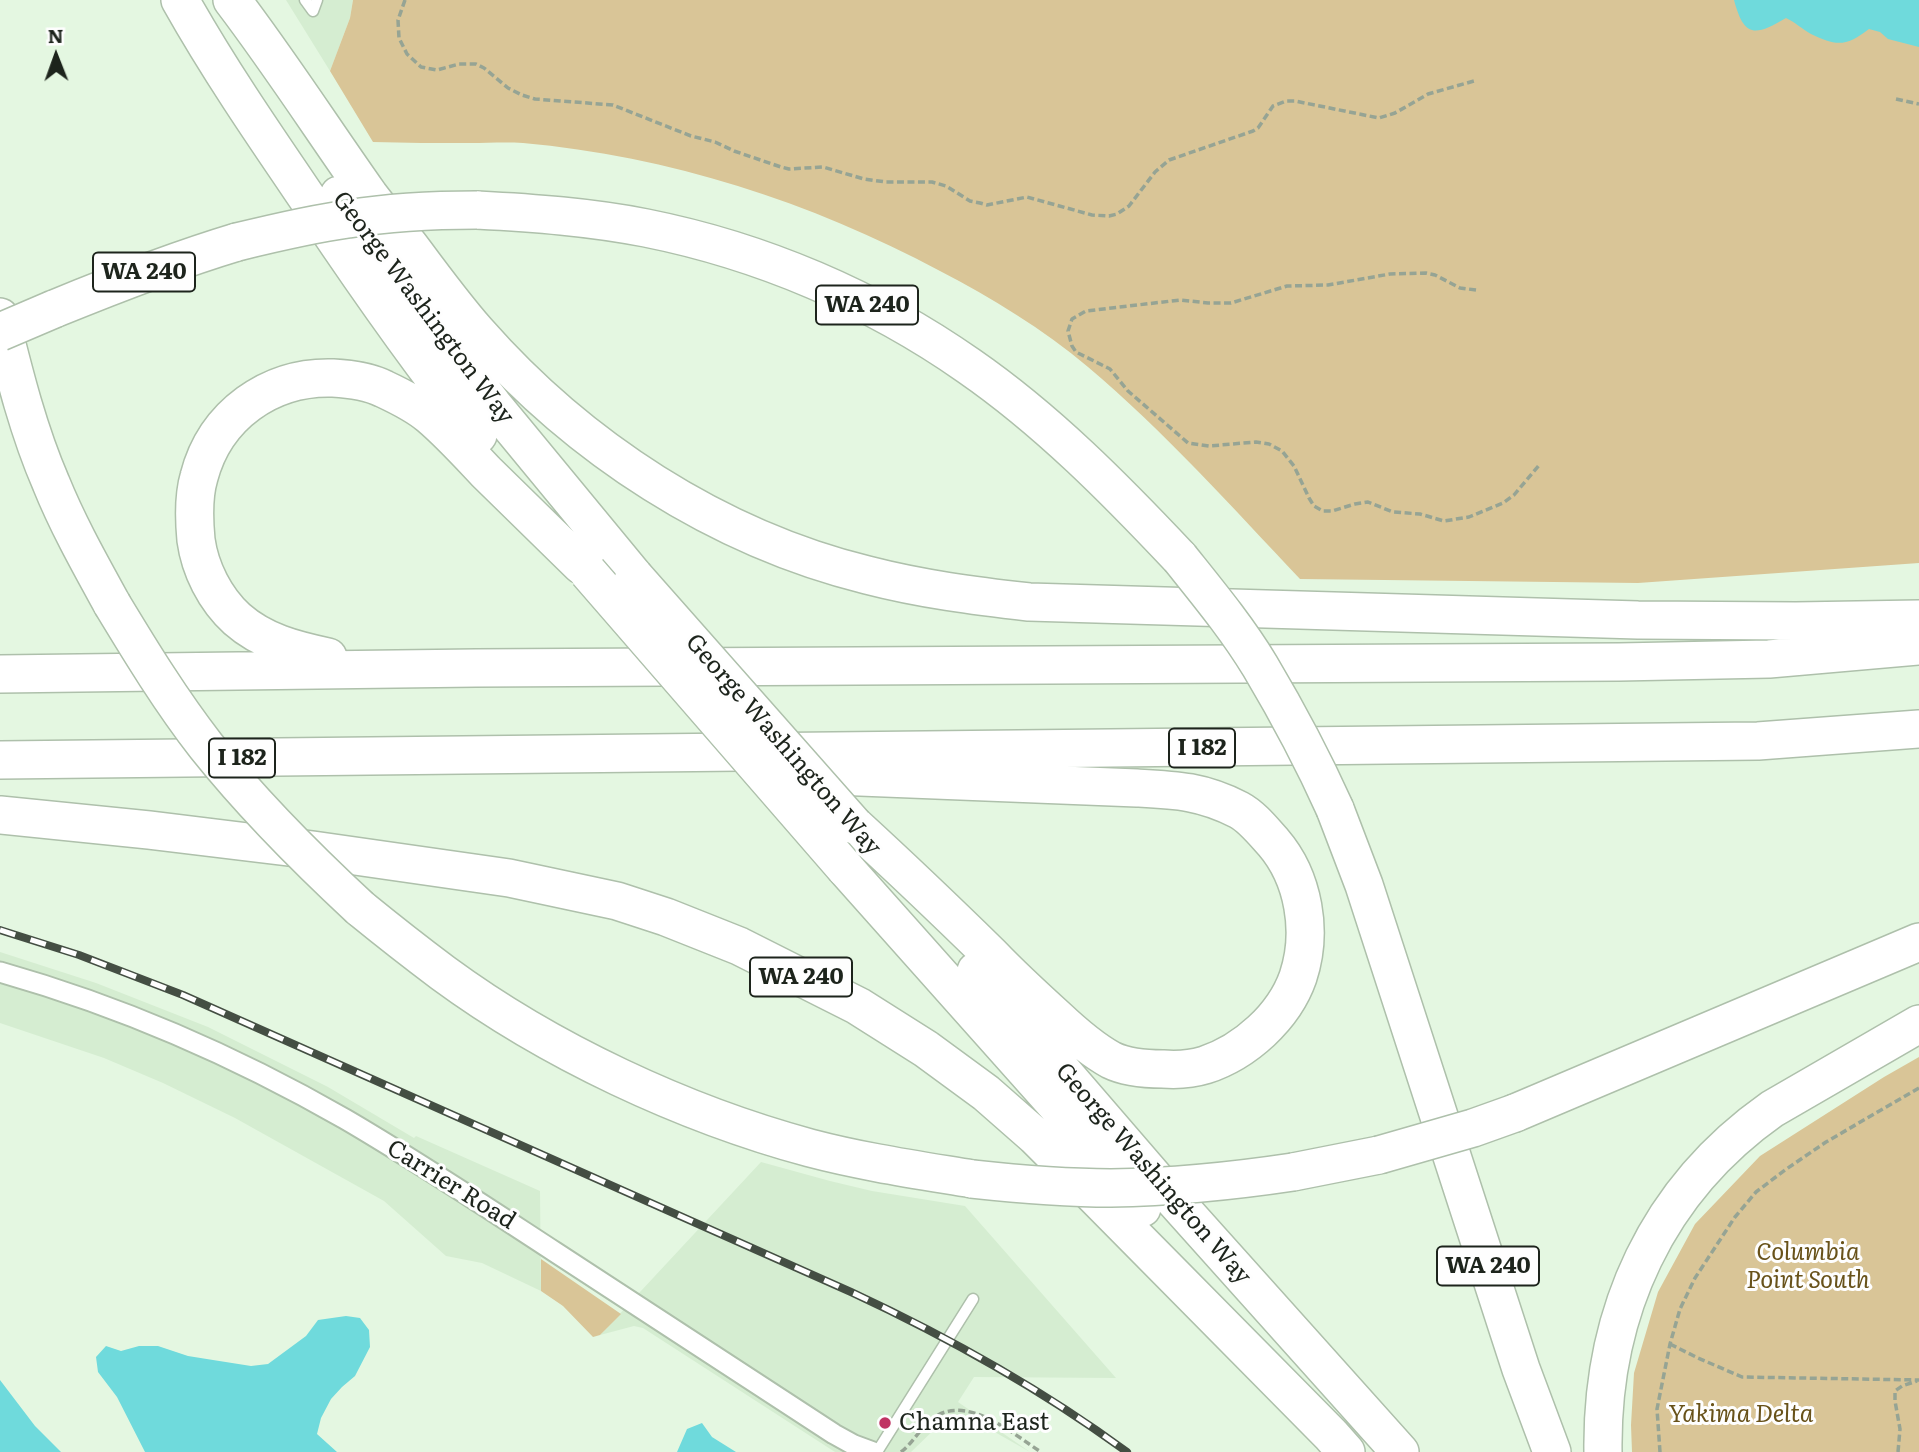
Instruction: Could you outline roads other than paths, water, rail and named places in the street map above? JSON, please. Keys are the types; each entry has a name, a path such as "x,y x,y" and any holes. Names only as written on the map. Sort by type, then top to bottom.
{"highway":[{"name":"George Washington Way","path":"180,0 258,125 357,273 445,395 584,569 1073,1124 1338,1443"},
{"name":"George Washington Way","path":"216,0 339,196 422,314 493,405 634,576 854,825 1158,1182 1399,1452"},
{"path":"232,0 372,198 442,290 478,334 526,383 622,462 672,495 709,515 799,553 866,575 917,586 1029,602 1638,620 1919,619"},
{"name":"WA 240","path":"0,332 136,275 237,242 349,218 477,209 594,219 699,240 746,254 808,277 860,301 932,341 970,367 1021,405 1090,466 1180,558 1227,618 1292,720 1335,809 1364,885 1521,1369 1552,1452"},
{"path":"0,317 25,409 50,481 77,540 112,604 159,679 206,745 263,813 360,908 445,975 555,1044 645,1088 724,1121 810,1148 883,1164 972,1179 1043,1186 1111,1188 1192,1184 1293,1172 1379,1155 1452,1135 1514,1113 1919,942"},
{"path":"476,668 330,657 292,649 263,637 236,618 220,600 206,575 198,550 194,524 195,497 207,454 232,418 248,403 287,383 319,378 354,379 382,388 428,414 584,569"},
{"path":"0,674 476,668 1619,662 1769,659 1919,646"},
{"name":"I 182","path":"0,760 1758,741 1919,729"},
{"path":"485,755 617,768 1137,788 1204,795 1241,811 1262,828 1293,872 1305,919 1298,977 1272,1021 1253,1039 1205,1065 1179,1070 1143,1069 1113,1061 1084,1043 1065,1026 854,825"},
{"name":"WA 240","path":"0,815 299,848 509,878 617,901 739,946 858,1006 926,1049 986,1093 1035,1136 1338,1443"},
{"path":"1603,1452 1606,1394 1620,1318 1646,1253 1679,1199 1720,1150 1772,1108 1919,1024"}],"street":[{"name":"Carrier Road","path":"0,972 105,1007 175,1035 317,1104 440,1178 834,1434 875,1452"}],"lane":[{"path":"305,0 313,11 317,0"},
{"path":"875,1452 973,1299"}],"water":[{"path":"1734,0 1919,0 1919,47 1888,39 1880,32 1869,29 1854,39 1835,43 1811,34 1786,18 1766,28 1752,30 1742,21"},
{"path":"346,1316 360,1318 369,1330 370,1347 355,1376 331,1399 321,1418 317,1434 337,1452 145,1452 117,1397 98,1372 96,1357 106,1346 121,1351 139,1346 158,1346 188,1356 251,1366 268,1364 306,1336 318,1320"},
{"path":"0,1380 35,1426 61,1452 0,1452"},
{"path":"702,1423 712,1437 736,1452 677,1452 687,1429"}],"railway":[{"path":"0,930 79,955 183,995 851,1292 993,1365 1127,1452"}],"place":[{"name":"Chamna East","path":"885,1423"}],"park label":[{"name":"Columbia Point South","path":"1808,1267"},
{"name":"Yakima Delta","path":"1741,1415"}]}
